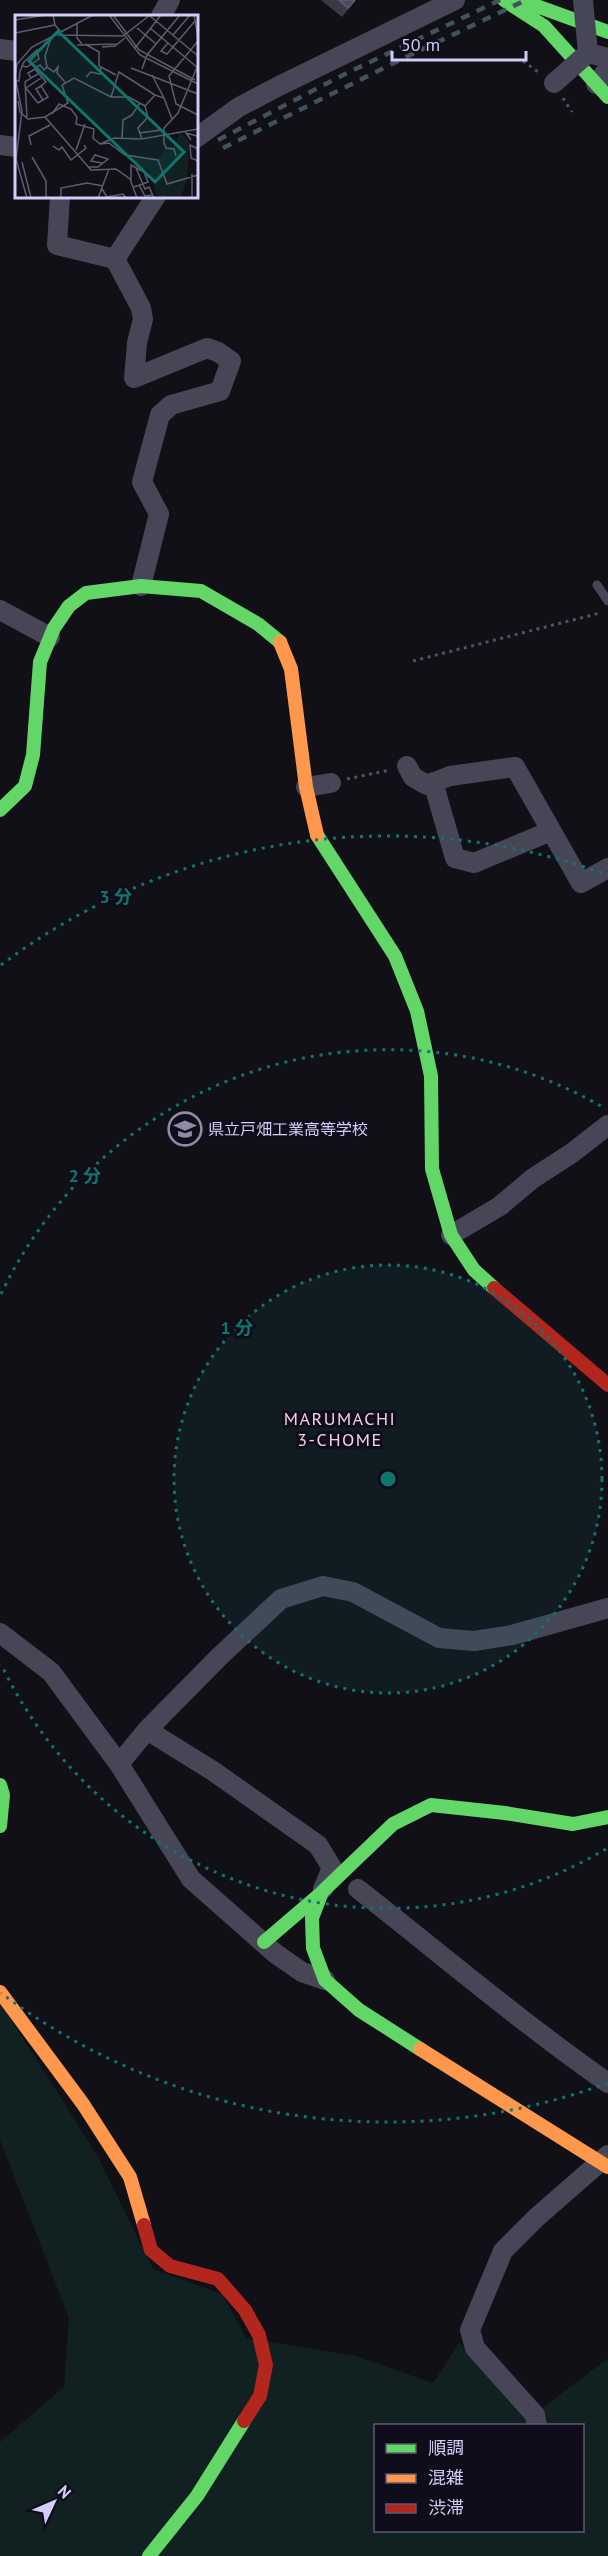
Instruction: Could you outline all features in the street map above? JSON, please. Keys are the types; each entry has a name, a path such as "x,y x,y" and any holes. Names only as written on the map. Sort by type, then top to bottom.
{"street":[{"path":"162,15 170,0"},
{"path":"198,137 239,107 455,0"},
{"path":"504,0 544,26 604,83"},
{"path":"520,0 608,32"},
{"path":"554,84 588,53 590,4 575,0"},
{"path":"0,49 15,51"},
{"path":"588,53 608,58"},
{"path":"0,145 15,147"},
{"path":"60,198 57,245 115,259 141,308 143,319 134,378 207,348 231,361 220,391 171,405 160,415 142,482 159,514 141,586"},
{"path":"115,259 155,198"},
{"path":"0,810 25,786 33,755 40,662 50,637 69,606 86,592 119,586 201,591 258,624 282,644 291,669 306,787 315,831 395,956 417,1011 431,1076 432,1169 451,1235 474,1270 608,1384"},
{"path":"0,610 50,637"},
{"path":"407,766 413,777 427,784 450,776 515,767 581,883 608,868"},
{"path":"433,782 455,858 474,862 551,831"},
{"path":"306,787 331,783"},
{"path":"451,1235 500,1206 532,1179 572,1153 608,1125"},
{"path":"119,1764 147,1730 219,1657 281,1599 323,1586 353,1592 439,1638 474,1641 512,1635 608,1608"},
{"path":"0,1633 51,1672 119,1764 191,1879 276,1954 302,1972 325,1980 359,2010 605,2161 537,2217 503,2251 470,2330 475,2349 535,2415 537,2424"},
{"path":"147,1730 213,1771 318,1845 332,1868 312,1918 313,1948 325,1980"},
{"path":"0,1785 3,1795 0,1826"},
{"path":"264,1942 322,1892 393,1824 431,1805 505,1813 573,1824 608,1817"},
{"path":"358,1889 501,2000 538,2034 608,2083"},
{"path":"0,1992 82,2104 130,2177 151,2250 170,2266 218,2279 245,2310 259,2336 266,2365 260,2396 197,2496 149,2556"}],"lane":[{"path":"597,585 608,601"}],"path":[{"path":"413,661 608,610"},
{"path":"331,783 407,766"}],"shaded area":[{"path":"0,2002 97,2155 153,2269 222,2294 246,2338 356,2356 433,2383 459,2343 528,2419 608,2358 608,2556 0,2556 0,2442 64,2387 69,2318 0,2140"}],"building":[{"path":"339,0 355,0 348,8"}],"railway":[{"path":"218,140 343,75 500,0"},
{"path":"223,148 526,0"}],"traffic: fast":[{"path":"504,0 544,26 608,97"},
{"path":"520,0 608,32"},
{"path":"0,810 25,786 33,755 40,662 54,628 69,606 86,593 141,586 201,591 258,624 280,642"},
{"path":"317,835 395,956 417,1011 431,1076 432,1169 451,1235 474,1270 494,1288"},
{"path":"0,1785 3,1795 0,1826"},
{"path":"420,2049 359,2010 325,1980 313,1948 312,1918 322,1892 393,1824 431,1805 505,1813 573,1824 608,1817"},
{"path":"264,1942 320,1894"},
{"path":"149,2556 197,2496 244,2421"}],"traffic: slow":[{"path":"280,642 291,669 306,787 317,835"},
{"path":"0,1992 83,2104 130,2177 144,2225"},
{"path":"420,2049 608,2167"}],"traffic: jam":[{"path":"494,1288 608,1385"},
{"path":"144,2225 151,2250 170,2266 218,2279 245,2310 259,2335 266,2365 260,2396 244,2421"}],"place":[{"name":"県立戸畑工業高等学校","path":"185,1129"}],"district":[{"name":"MARUMACHI 3-CHOME","path":"340,1428"}]}
